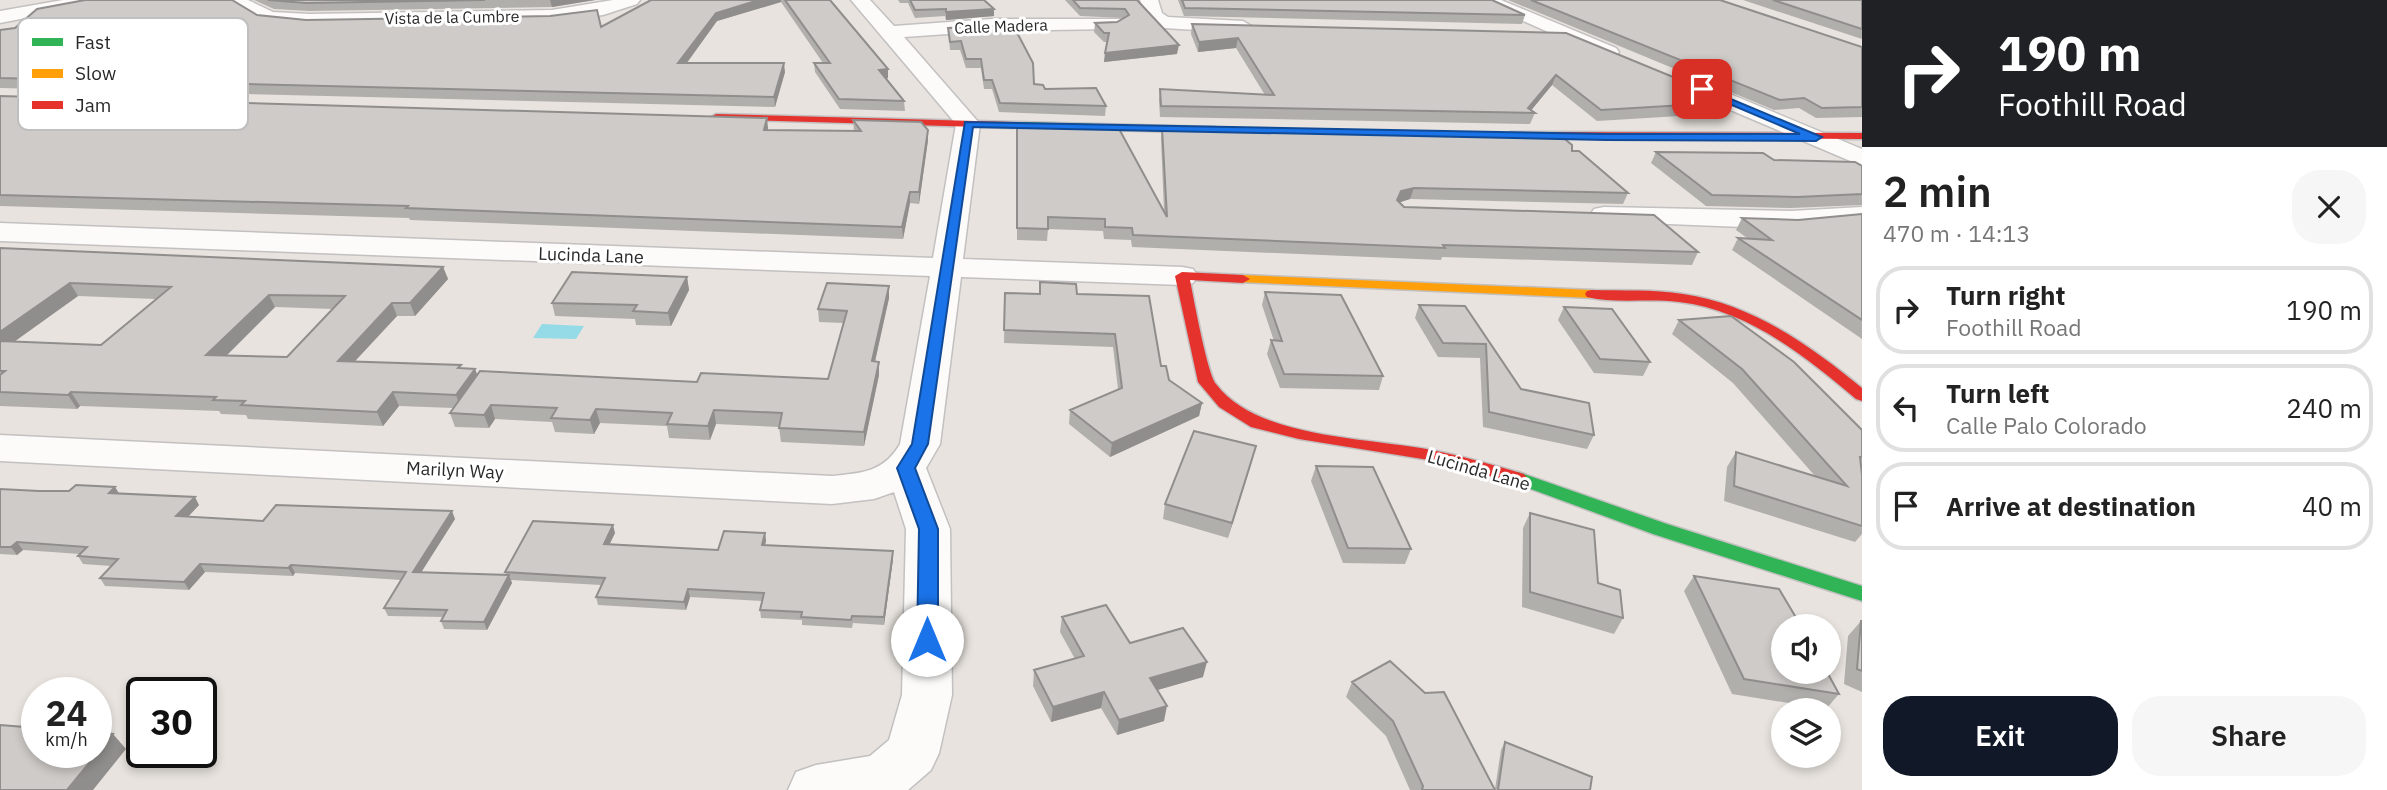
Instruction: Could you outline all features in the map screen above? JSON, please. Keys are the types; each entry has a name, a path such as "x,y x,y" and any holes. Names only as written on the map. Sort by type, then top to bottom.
{"street":[{"path":"0,4 6,0"},
{"path":"0,17 93,0"},
{"name":"Vista de la Cumbre","path":"233,0 269,17 309,20 552,16 595,11 631,0"},
{"path":"816,790 883,778 912,753 927,695 928,529 906,468 920,444 968,124 940,88 860,0"},
{"path":"1149,0 1157,20 1181,25 1264,27"},
{"path":"1485,0 1629,60"},
{"name":"Calle Madera","path":"888,32 991,25 1115,23"},
{"path":"1513,33 1566,34"},
{"path":"1667,75 1862,158"},
{"path":"702,116 1229,130"},
{"path":"1487,135 1862,136"},
{"path":"1573,214 1791,220 1862,215"},
{"name":"Lucinda Lane","path":"0,232 1182,276 1692,299 1734,310 1773,327 1830,368 1862,396"},
{"name":"Lucinda Lane","path":"1182,276 1206,382 1225,404 1257,423 1299,434 1369,443 1441,457 1504,475 1862,594"},
{"name":"Marilyn Way","path":"0,448 832,490 874,485 906,468"}],"water":[{"path":"542,324 584,326 576,339 533,338"}],"building":[{"path":"85,0 232,0 257,15 306,20 550,16 597,10 601,27 651,0 759,0 716,13 678,63 784,63 774,97 248,84 248,18 27,18 37,9"},
{"path":"268,0 485,0 306,3"},
{"path":"785,0 830,0 888,69 879,70 904,101 839,99 814,63 830,63"},
{"path":"910,0 984,0 994,9 946,12 946,9 915,10"},
{"path":"1073,0 1137,0 1179,45 1105,53 1109,33 1104,33 1095,23 1117,22 1129,15 1125,9 1080,8"},
{"path":"1182,0 1492,0 1525,15 1185,8"},
{"path":"1531,0 1720,0 1862,47 1862,107 1822,108 1804,98 1780,100"},
{"path":"1773,0 1862,0 1862,29"},
{"path":"1192,24 1566,33 1734,102 1601,110 1556,75 1528,108 1535,113 1161,106 1160,89 1274,95 1238,38 1199,42"},
{"path":"18,25 18,78 0,78 0,30"},
{"path":"1013,25 1033,63 1034,84 1043,85 1045,89 1096,88 1106,106 1000,103 992,80 984,80 981,59 966,59 961,41 950,42 948,28"},
{"path":"0,96 18,97 18,130 248,130 248,103 767,118 764,130 861,131 853,120 921,122 928,130 919,192 910,192 902,227 406,208 408,206 0,195"},
{"path":"1017,124 1118,127 1167,217 1162,128 1560,135 1572,145 1572,151 1579,151 1628,193 1414,188 1401,191 1397,200 1404,207 1654,215 1698,252 1443,245 1445,248 1133,235 1132,228 1105,227 1105,219 1048,217 1048,229 1017,228"},
{"path":"1656,152 1763,153 1774,160 1855,162 1862,166 1862,194 1797,197 1712,195"},
{"path":"1862,214 1862,320 1738,238 1772,240 1742,218 1798,220"},
{"path":"0,248 443,267 410,303 392,303 338,361 461,365 458,368 475,369 456,395 393,392 377,412 241,405 245,401 213,400 216,397 0,392 0,375 5,371 0,371 0,341 101,345 171,287 70,283 0,332","holes":["269,295 345,296 287,357 206,355"]},
{"path":"572,272 687,277 668,313 633,311 637,305 552,303"},
{"path":"1040,282 1076,284 1077,294 1149,296 1161,366 1166,366 1169,380 1202,403 1112,443 1070,410 1122,388 1115,334 1004,330 1005,293 1040,294"},
{"path":"827,283 889,286 872,361 879,362 864,432 779,428 782,413 714,410 708,426 667,424 672,413 596,409 590,420 551,418 557,408 491,405 484,415 450,413 480,371 697,382 701,373 828,379 847,311 818,309"},
{"path":"1265,292 1341,295 1383,376 1284,374 1271,340 1282,341"},
{"path":"1419,305 1465,306 1521,389 1589,403 1594,435 1489,412 1486,344 1443,343"},
{"path":"1564,307 1612,309 1650,362 1600,359"},
{"path":"1731,316 1794,362 1862,430 1862,526 1734,486 1736,452 1847,486 1742,369 1679,320"},
{"path":"1194,431 1256,446 1232,523 1165,504"},
{"path":"1316,466 1373,467 1411,549 1348,548"},
{"path":"76,485 115,487 109,493 195,497 176,516 263,521 276,505 452,511 413,572 509,575 484,622 441,621 447,610 384,608 406,572 291,565 288,568 200,564 184,582 100,578 118,559 78,556 87,547 17,542 11,547 0,547 0,489 69,491"},
{"path":"1530,513 1594,530 1598,583 1620,590 1623,618 1530,592"},
{"path":"533,521 613,525 604,544 718,550 724,531 765,533 762,545 893,551 884,617 852,616 851,620 801,617 802,612 760,610 764,593 688,589 684,602 596,597 605,578 505,572"},
{"path":"1694,576 1779,589 1794,614 1771,614 1771,683 1744,679"},
{"path":"1106,605 1130,643 1183,628 1207,662 1150,678 1167,706 1119,720 1104,692 1053,707 1034,670 1084,656 1062,617"},
{"path":"1862,621 1862,671 1857,669"},
{"path":"1390,661 1425,693 1444,692 1495,790 1422,790 1423,786 1393,721 1352,682"},
{"path":"1776,684 1834,684 1839,694"},
{"path":"0,725 21,727 21,768 85,768 67,790 0,790"},
{"path":"1505,742 1592,777 1590,790 1498,790"}],"traffic: fast":[{"path":"1013,125 1215,130"},
{"path":"1518,478 1660,529 1862,594"}],"traffic: slow":[{"path":"1243,279 1592,294"}],"traffic: jam":[{"path":"716,117 1013,125"},
{"path":"1510,135 1862,136"},
{"path":"1243,279 1182,276 1206,382 1225,404 1257,423 1299,434 1441,457 1518,478"},
{"path":"1592,294 1683,298 1719,306 1784,337 1862,396"}],"route":[{"path":"927,640 928,529 906,468 916,456 920,444 968,124 1606,137 1816,137 1702,89"}]}
